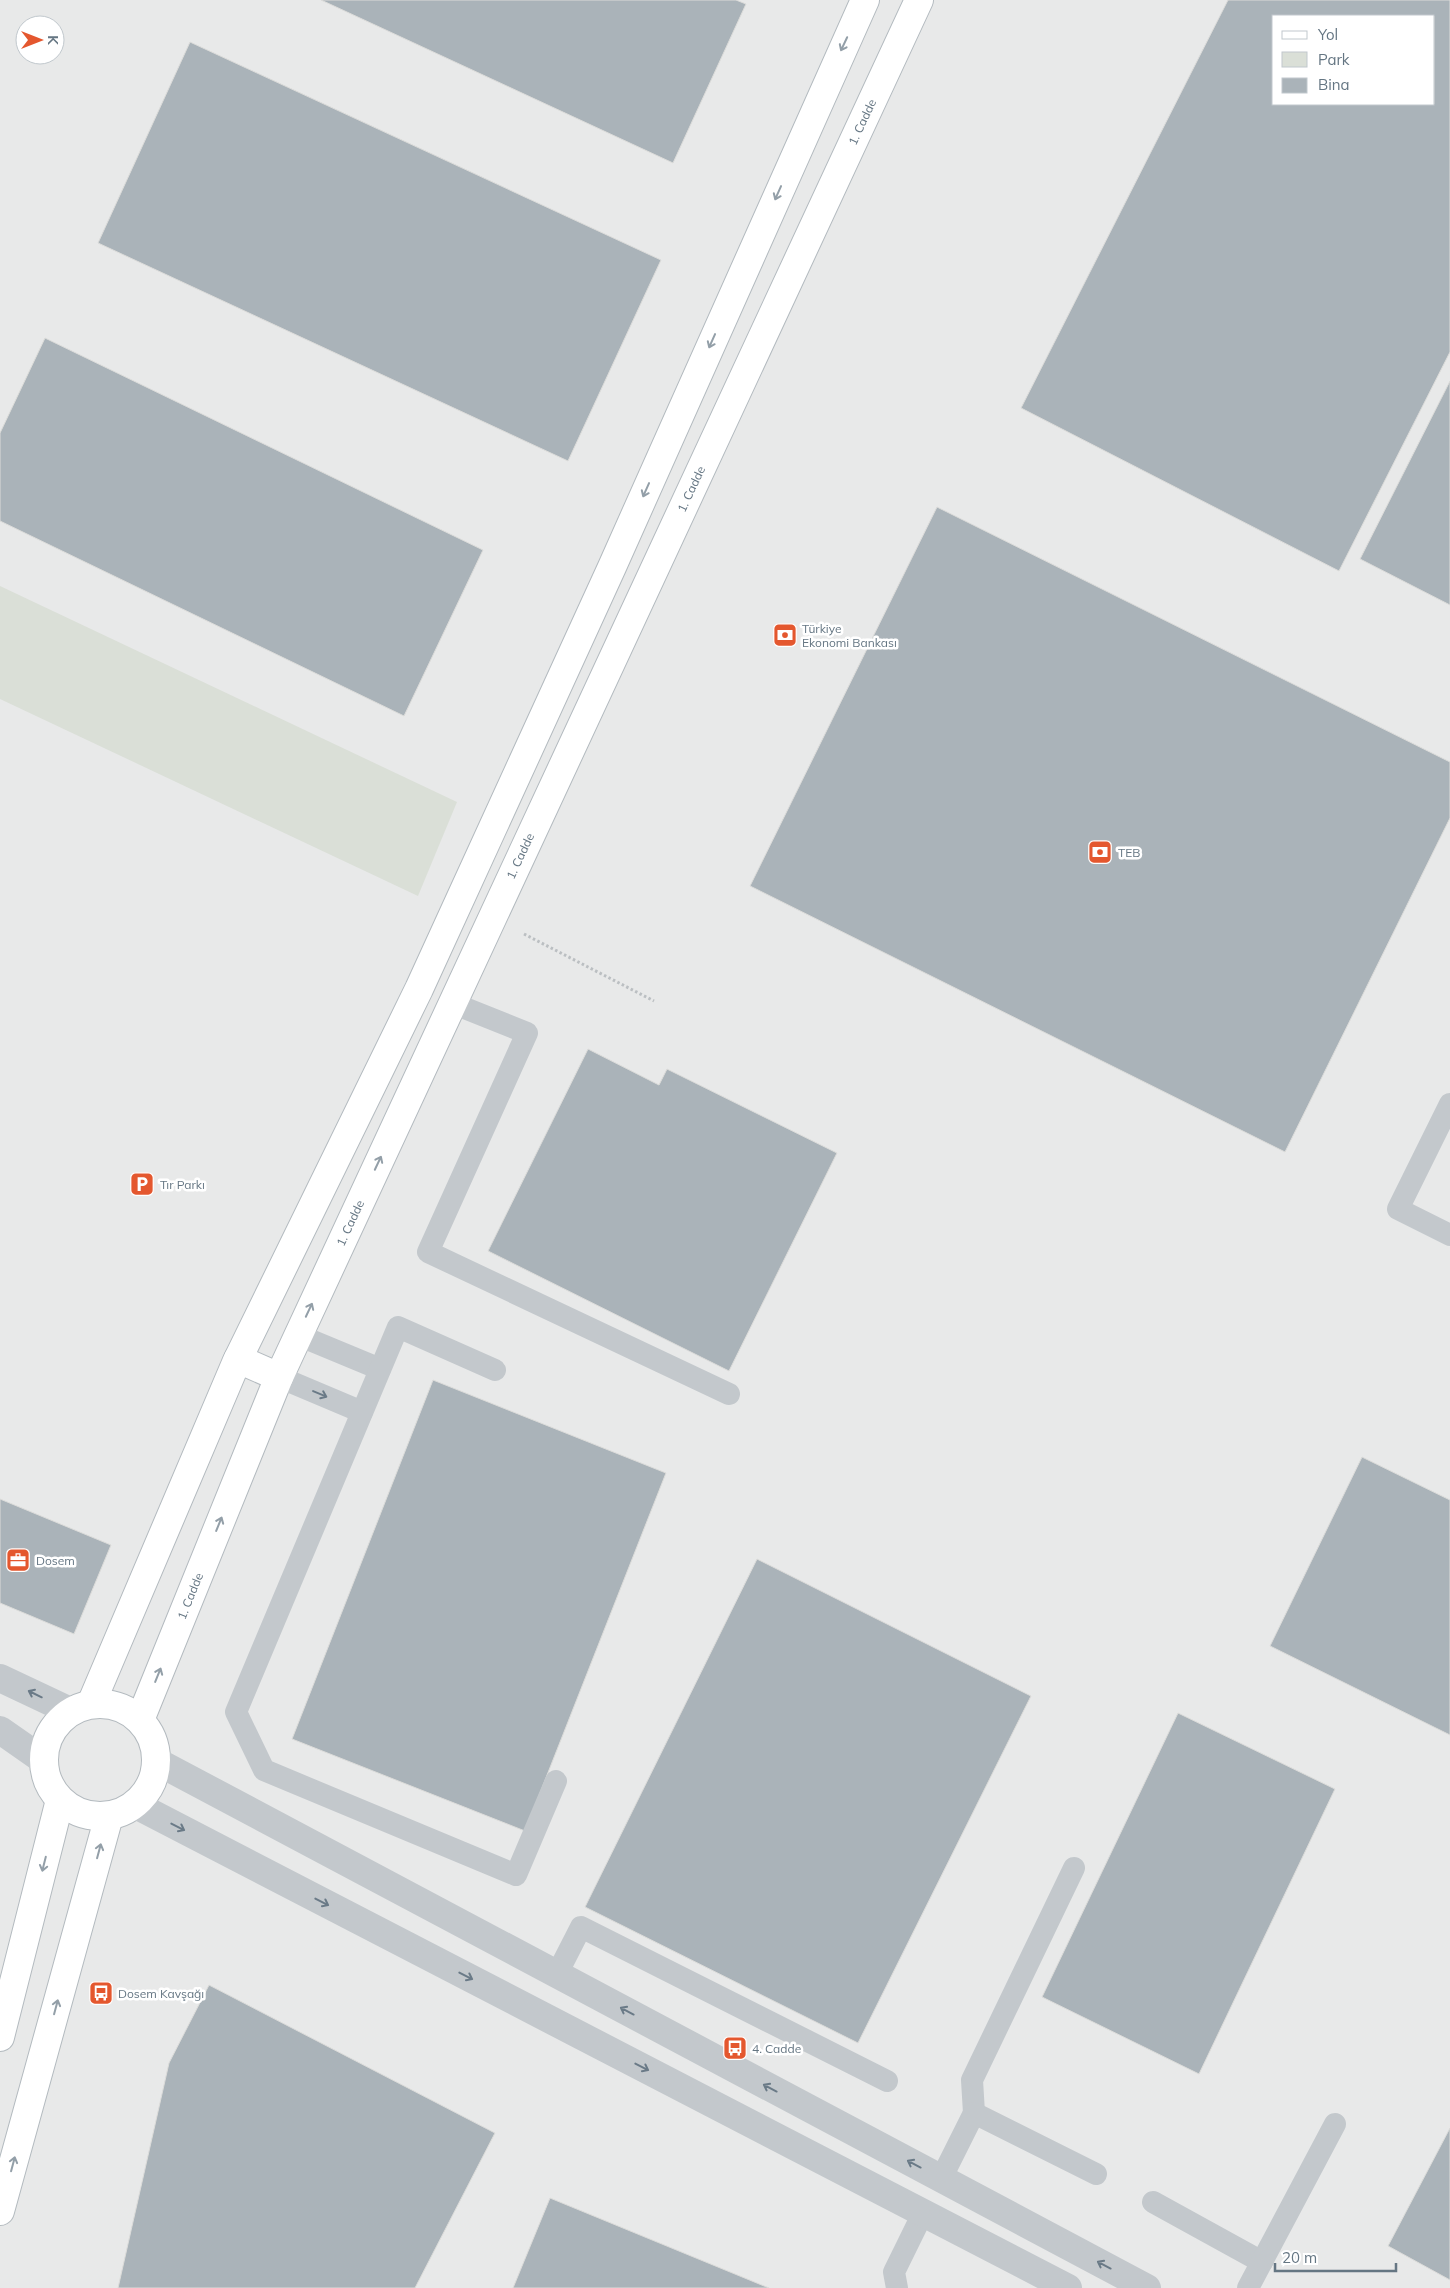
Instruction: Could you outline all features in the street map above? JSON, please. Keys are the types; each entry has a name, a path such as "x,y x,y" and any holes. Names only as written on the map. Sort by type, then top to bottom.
{"street":[{"path":"0,1678 81,1707 110,1704 126,1709 140,1720 152,1739 156,1761 150,1785 134,1804 122,1812 109,1816 91,1816 83,1813 60,1800 45,1775 43,1760 47,1741 56,1724 81,1707 238,1359 419,989 612,567 865,0"},
{"name":"1. Cadde","path":"140,1720 279,1376 919,0"},
{"path":"419,989 452,1003"},
{"path":"257,1319 298,1335"},
{"path":"238,1359 279,1376"},
{"path":"0,1730 43,1760"},
{"path":"156,1761 1147,2288"},
{"path":"0,2037 60,1800"},
{"path":"134,1804 1068,2288"},
{"path":"0,2211 109,1816"},
{"path":"536,2013 557,1974"},
{"path":"923,2213 941,2179"}],"lane":[{"path":"452,1003 527,1033 428,1252 729,1394"},
{"path":"1450,1104 1398,1209 1450,1235"},
{"path":"495,1370 398,1328 236,1712 264,1770 516,1875 556,1781"},
{"path":"298,1335 380,1369"},
{"path":"279,1376 362,1412"},
{"path":"941,2179 974,2113 972,2080 1074,1868"},
{"path":"557,1974 581,1928 886,2081"},
{"path":"974,2113 1096,2174"},
{"path":"1248,2288 1335,2124"},
{"path":"1153,2202 1262,2262"},
{"path":"897,2288 894,2272 923,2213"}],"path":[{"path":"492,918 654,1001"}],"shaded area":[{"path":"0,0 1450,0 1450,2288 0,2288"}],"green space":[{"path":"0,586 457,802 418,896 0,699"}],"building":[{"path":"321,0 736,0 746,4 673,163"},
{"path":"1228,0 1450,0 1450,352 1339,571 1021,408"},
{"path":"190,42 661,260 568,461 98,243"},
{"path":"45,338 483,550 404,716 0,521 0,433"},
{"path":"1450,381 1450,605 1360,559"},
{"name":"TEB","path":"937,507 1450,762 1450,818 1285,1152 750,886"},
{"path":"588,1049 659,1085 667,1069 837,1153 729,1371 488,1251"},
{"path":"433,1380 666,1473 525,1831 292,1739"},
{"path":"1362,1457 1450,1500 1450,1735 1270,1646"},
{"path":"0,1499 111,1545 74,1634 0,1603"},
{"path":"757,1559 1031,1696 858,2043 585,1907"},
{"path":"1178,1713 1335,1789 1199,2074 1042,1997"},
{"path":"209,1985 495,2133 415,2288 118,2288 169,2063"},
{"path":"1450,2128 1450,2280 1388,2246"},
{"path":"550,2198 769,2288 513,2288"}],"place":[{"name":"Türkiye Ekonomi Bankası","path":"785,635"},
{"name":"TEB","path":"1100,852"},
{"name":"Tır Parkı","path":"142,1184"},
{"name":"Dosem","path":"18,1560"},
{"name":"Dosem Kavşağı","path":"101,1993"},
{"name":"4. Cadde","path":"735,2048"}]}
